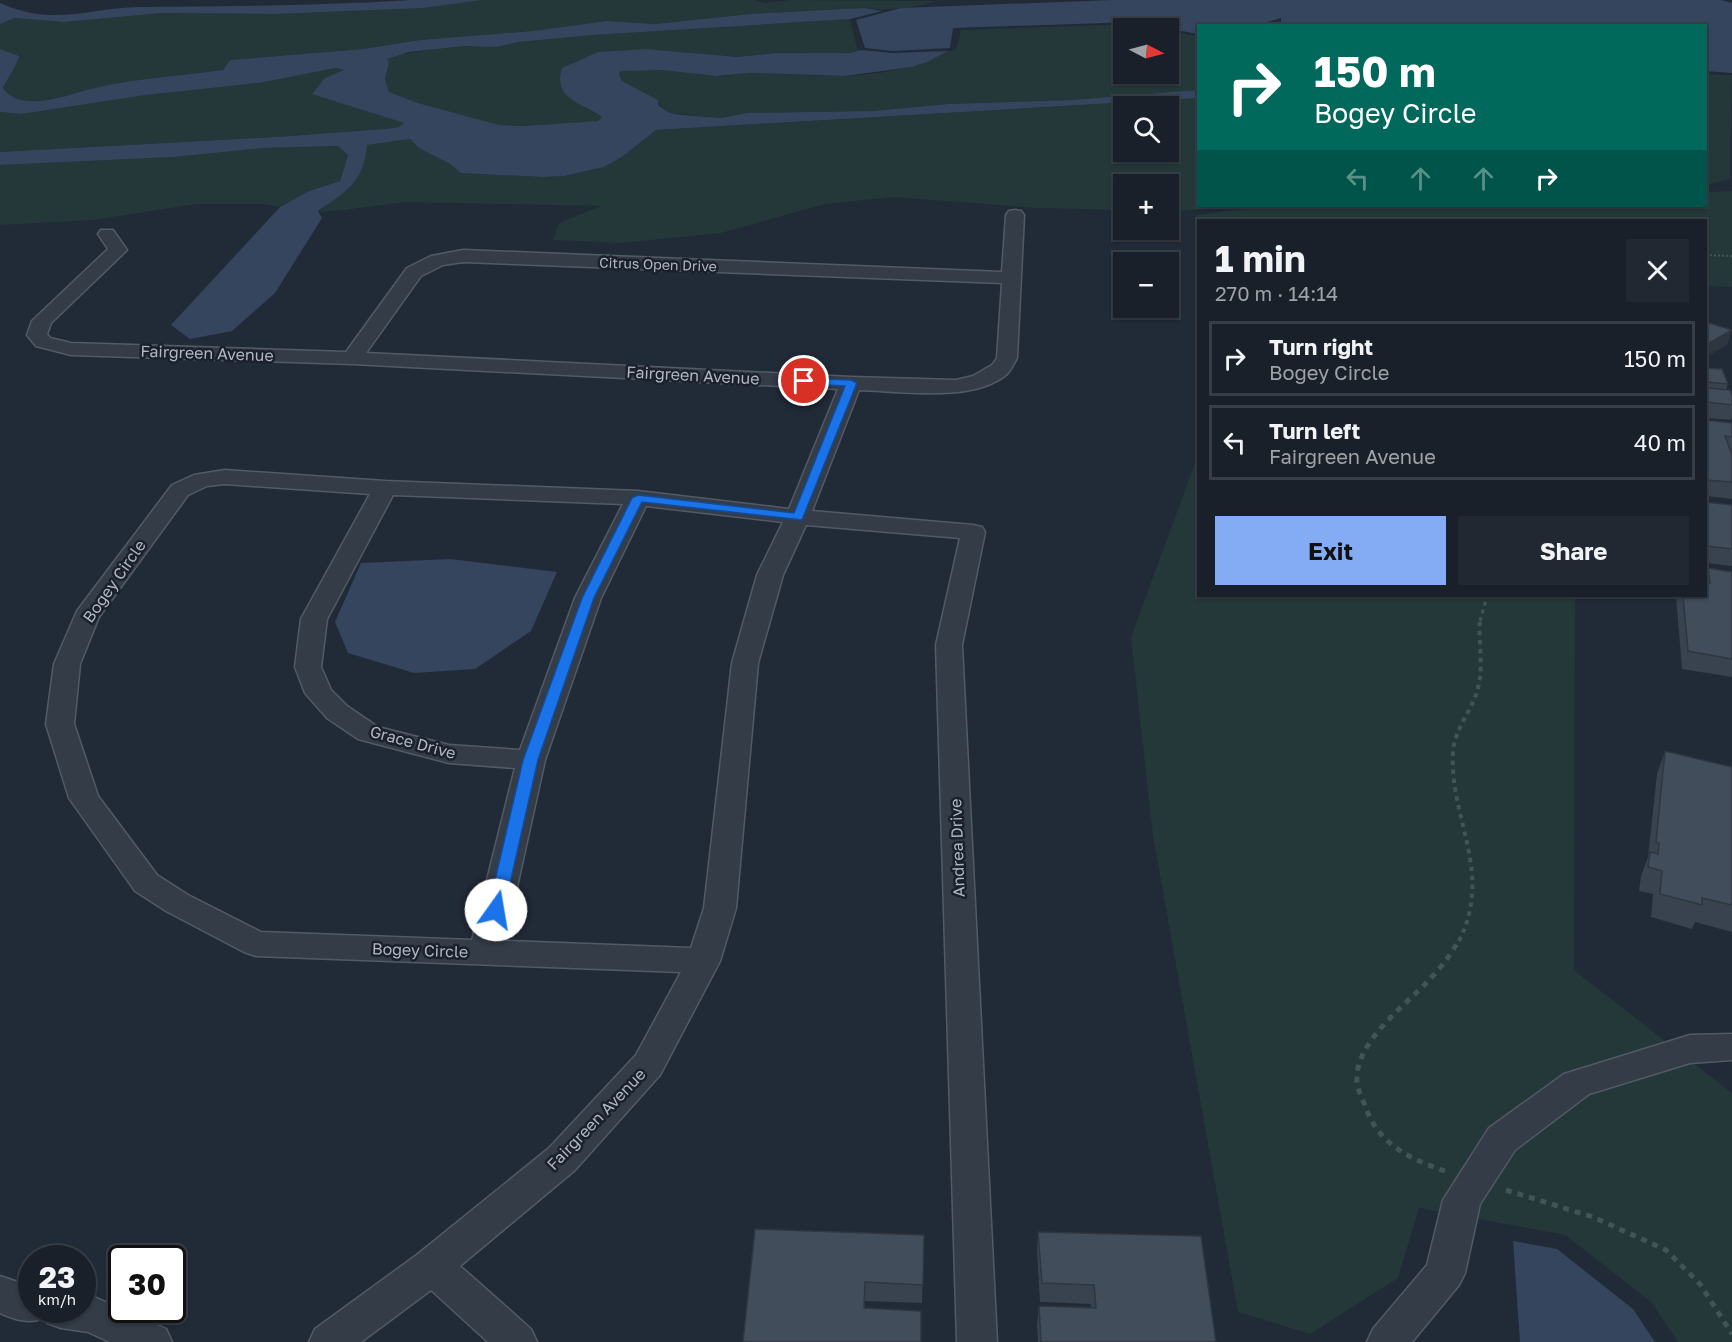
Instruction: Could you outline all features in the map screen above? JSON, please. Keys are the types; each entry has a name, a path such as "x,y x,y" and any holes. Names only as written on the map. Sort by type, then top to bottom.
{"street":[{"path":"851,383 956,386 980,381 1000,369 1007,358 1016,215"},
{"name":"Fairgreen Avenue","path":"107,234 118,250 42,321 37,335 43,342 71,349 352,358 851,383 798,517 770,575 745,663 720,908 704,961 648,1065 562,1158 432,1266 329,1342"},
{"name":"Citrus Open Drive","path":"352,358 414,272 438,260 463,256 1012,278"},
{"name":"Bogey Circle","path":"704,961 256,944 177,903 146,883 84,798 60,724 67,664 86,616 180,490 202,480 225,477 385,488 638,498 798,517"},
{"name":"Grace Drive","path":"385,488 314,619 308,667 319,693 337,712 368,733 449,754 531,760"},
{"path":"486,952 531,760 588,598 638,498"},
{"name":"Andrea Drive","path":"798,517 973,532 949,645 977,1342"},
{"path":"1387,1342 1445,1272 1462,1200 1502,1139 1577,1084 1690,1049 1732,1047"},
{"path":"432,1266 517,1342"},
{"path":"0,1294 18,1302"},
{"path":"96,1316 152,1342"}],"path":[{"path":"1707,255 1732,256"},
{"path":"1487,597 1480,620 1478,688 1453,749 1455,778 1470,847 1471,904 1466,927 1445,963 1374,1037 1363,1056 1357,1080 1372,1127 1395,1149 1427,1166 1593,1217 1666,1250 1700,1284 1732,1334"}],"shaded area":[{"path":"482,0 755,0 765,3 790,0 935,1 900,8 750,14 655,24 607,21 533,31 420,40 363,49 230,60 223,70 127,82 40,101 17,99 3,88 19,56 0,49 0,24 15,18 64,22 162,13 275,14 424,8"},
{"path":"850,19 857,48 862,51 829,54 774,53 733,57 629,50 589,56 573,63 585,108 602,117 598,121 591,122 523,126 498,125 418,103 389,92 385,79 389,63 386,59 435,49 479,45 497,47 518,42 594,35"},
{"path":"1113,25 1113,84 1179,84 1179,33 1197,36 1197,90 1071,100 948,104 872,111 747,113 721,118 670,113 643,92 622,81 619,74 620,71 644,69 721,76 753,73 841,76 896,70 920,64 956,50 961,30"},
{"path":"336,68 345,70 325,78 355,107 405,123 399,127 384,129 276,137 0,152 0,112 21,114 146,95 259,83"},
{"path":"1707,74 1732,75 1730,179 1707,185"},
{"path":"1197,98 1197,207 1227,207 1179,211 1179,174 1113,174 1113,210 1037,208 893,197 825,204 721,233 621,243 553,240 559,223 601,206 406,202 318,212 342,191 356,173 362,164 367,145 410,139 419,148 450,164 461,173 543,177 564,176 604,167 622,157 656,130 1113,103 1113,162 1179,162 1179,99"},
{"path":"338,146 348,155 340,181 309,191 280,207 263,204 196,204 93,220 0,225 0,165 174,157 264,148"},
{"path":"1732,191 1732,287 1707,286 1707,219 1197,219 1197,222 1196,215 1261,207 1707,207 1707,192"},
{"path":"1197,458 1197,597 1575,597 1574,970 1732,1093 1732,1342 1678,1342 1651,1302 1565,1235 1419,1208 1398,1278 1310,1334 1238,1312 1153,836 1131,637"}],"water":[{"path":"411,0 482,0 424,8 275,14 162,13 64,22 15,18 0,24 0,3 37,14 54,15 140,7 309,5"},
{"path":"1112,0 1721,0 1732,3 1732,73 1707,71 1707,24 1281,24 1281,18 1260,24 1197,24 1197,34 1179,30 1179,18 1113,18 1113,23 953,28 950,48 892,51 865,48 856,20 901,8"},
{"path":"864,8 882,11 850,19 594,35 518,42 497,47 465,46 409,52 387,59 389,63 385,79 389,92 418,103 499,125 523,126 598,121 602,117 571,99 562,87 560,79 562,68 598,52 646,49 737,57 776,53 850,53 862,50 892,53 948,51 912,67 844,76 751,73 716,76 662,70 620,71 619,75 622,81 658,100 658,105 670,113 721,118 747,113 872,111 948,104 1113,97 1113,103 656,130 622,157 604,167 564,176 461,173 450,164 419,148 410,139 367,145 358,177 345,191 318,211 322,218 275,293 232,331 190,339 171,325 280,207 309,191 340,181 348,155 338,146 264,148 174,157 0,165 0,152 276,137 384,129 399,127 404,123 312,94 325,78 344,70 336,68 259,83 146,95 21,114 0,112 0,49 19,56 3,88 11,96 19,99 40,101 127,82 223,70 230,60 363,49 420,40 533,31 607,21 655,24 750,14"},
{"path":"1197,90 1197,98 1179,99 1179,96 1122,96"},
{"path":"450,559 557,572 531,631 475,669 414,673 348,653 335,622 361,563"},
{"path":"1513,1241 1557,1249 1633,1309 1655,1342 1520,1342"}],"building":[{"path":"1707,322 1732,330 1707,344"},
{"path":"1707,368 1722,369 1728,384 1707,382"},
{"path":"1707,388 1730,390 1732,405 1707,402"},
{"path":"1707,420 1732,423 1732,437 1725,436 1732,455 1732,482 1707,480"},
{"path":"1707,502 1732,505 1732,549 1707,546"},
{"path":"1708,568 1732,572 1732,659 1688,651 1683,597 1707,597 1707,582 1710,583"},
{"path":"1665,751 1732,767 1732,905 1702,898 1702,905 1660,894 1662,871 1648,867 1650,852 1658,854 1659,843 1656,842"},
{"path":"755,1229 924,1235 923,1285 865,1282 864,1308 921,1311 921,1342 743,1342"},
{"path":"1038,1232 1201,1236 1216,1342 1041,1342 1039,1306 1096,1308 1094,1285 1042,1283"}],"route":[{"path":"496,910 531,760 588,598 638,498 798,517 851,383 804,381"}]}
